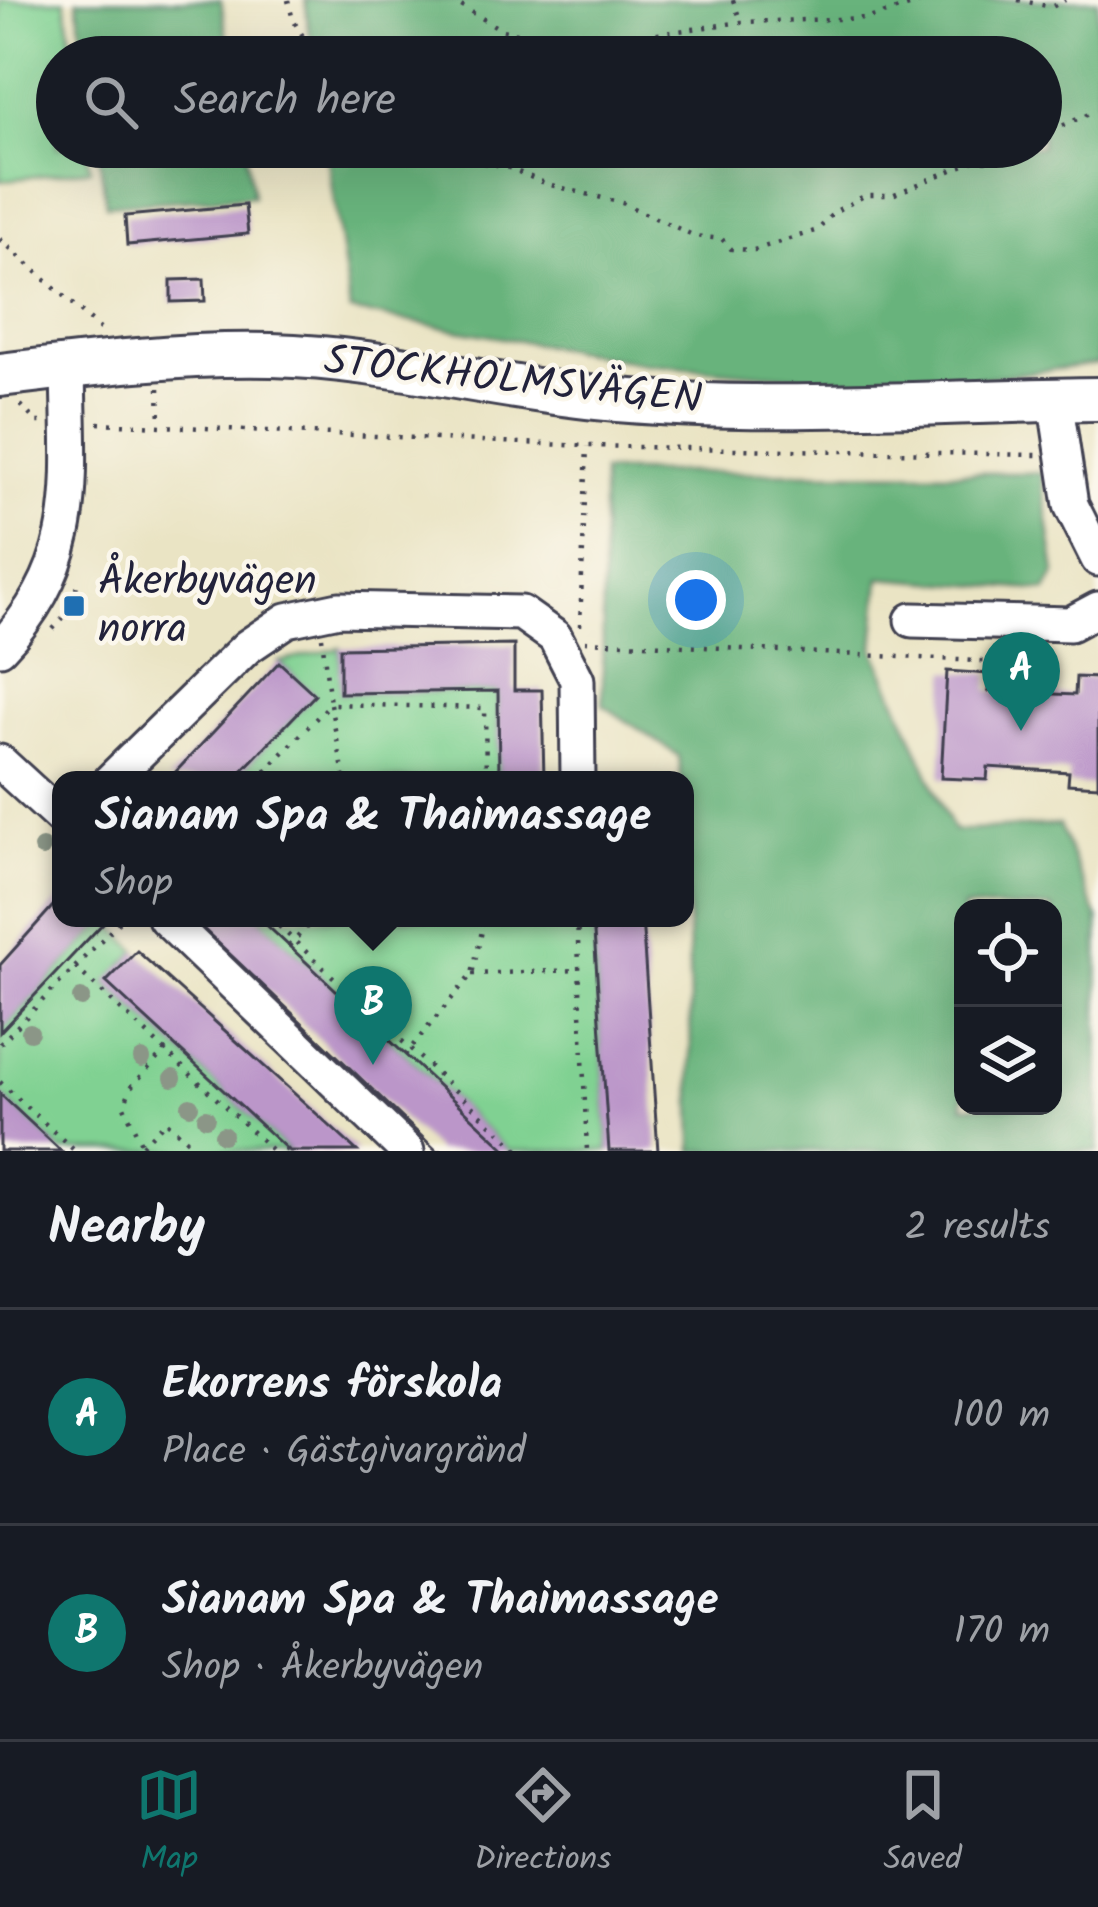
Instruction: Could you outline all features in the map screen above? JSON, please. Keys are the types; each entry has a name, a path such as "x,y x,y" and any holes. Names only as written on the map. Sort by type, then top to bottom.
{"main road":[{"name":"STOCKHOLMSVÄGEN","path":"0,375 159,358 274,355 397,366 597,398 781,406 1098,398"}],"street":[{"path":"0,648 29,618 51,580 68,507 68,366"},
{"path":"1055,399 1071,505 1098,559"},
{"path":"912,620 1070,625 1098,609"},
{"path":"120,771 247,647 287,620 320,613 521,613 555,638 577,680 578,771"},
{"path":"0,762 52,810"},
{"path":"174,927 407,1151"}],"path":[{"path":"288,0 303,36"},
{"path":"451,0 502,30 536,36"},
{"path":"733,0 741,22"},
{"path":"640,36 741,22 869,18 929,0"},
{"path":"1018,0 1052,7 1065,0"},
{"path":"1062,126 1096,111"},
{"path":"510,168 547,184 622,203 695,236 722,238 731,249 754,250 818,230 834,212 866,195 892,195 957,168"},
{"path":"0,239 111,339"},
{"path":"159,358 160,424"},
{"path":"125,423 586,446 1060,455"},
{"path":"586,446 580,640 998,662"},
{"path":"320,613 343,771"},
{"path":"265,771 330,704 485,707 486,771"},
{"path":"0,1044 114,927"},
{"path":"277,927 520,1151"},
{"path":"291,944 307,927"},
{"path":"408,1052 472,974 483,927"},
{"path":"577,927 587,1151"},
{"path":"75,968 273,1151"},
{"path":"472,974 579,970"},
{"path":"142,1145 124,1106 131,1087 172,1043"},
{"path":"0,1082 75,1151"},
{"path":"136,1151 166,1120 199,1151"}],"green space":[{"path":"0,0 65,0 71,36 36,36 36,168 90,169 0,181"},
{"path":"77,0 221,0 227,36 82,36"},
{"path":"305,0 1098,0 1098,364 914,387 643,363 350,311 329,168 1062,168 1062,36 310,36"},
{"path":"101,168 248,168 253,196 106,205"},
{"path":"602,472 1041,473 1056,573 1046,591 880,578 874,648 953,831 1059,825 1098,919 1098,1151 693,1151 688,927 694,927 694,771 680,771 679,756 603,705"},
{"path":"340,648 341,693 498,691 499,771 242,771 314,695 279,662"},
{"path":"99,927 114,927 137,951 107,983 289,1151 61,1151 0,1094 0,1032"},
{"path":"269,927 594,927 609,1151 508,1151"}],"building":[{"path":"245,205 248,234 127,245 125,216"},
{"path":"204,279 205,301 171,302 171,280"},
{"path":"514,645 514,690 542,690 544,771 499,771 498,691 340,693 340,648"},
{"path":"279,662 315,695 242,771 176,771"},
{"path":"947,671 989,674 988,691 1075,695 1076,677 1098,678 1098,786 1068,784 1069,772 988,767 987,780 941,778"},
{"path":"52,907 52,927 99,927 0,1032 0,965"},
{"path":"201,927 269,927 508,1151 437,1151"},
{"path":"594,927 643,927 658,1151 609,1151"},
{"path":"137,951 357,1151 289,1151 106,982"},
{"path":"0,1094 61,1151 0,1151"}],"place":[{"name":"Åkerbyvägen norra","path":"74,606"},
{"name":"Ekorrens förskola","path":"1021,731"},
{"name":"Sianam Spa & Thaimassage","path":"373,1065"}]}
